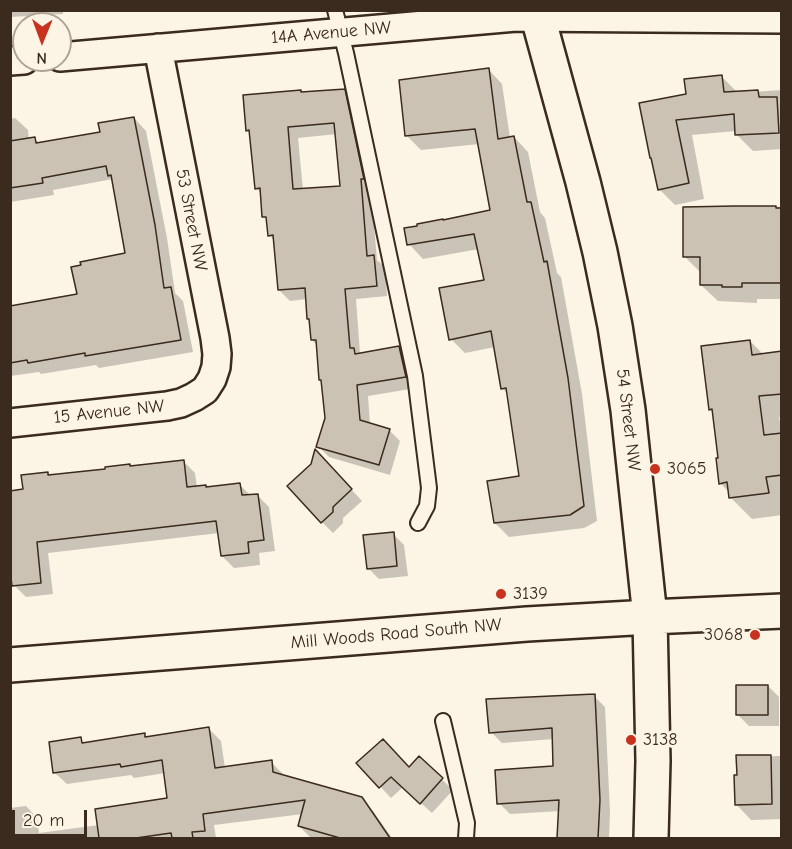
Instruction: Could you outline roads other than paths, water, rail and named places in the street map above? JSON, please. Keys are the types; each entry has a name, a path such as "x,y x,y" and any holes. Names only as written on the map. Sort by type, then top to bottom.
{"street":[{"name":"14A Avenue NW","path":"72,56 158,48 338,22 516,17 537,14 740,15 782,19"},
{"name":"54 Street NW","path":"537,14 583,182 615,326 628,410 650,616 653,761 651,838"},
{"name":"53 Street NW","path":"158,48 217,354 216,367 205,390"},
{"name":"15 Avenue NW","path":"10,423 167,406 181,403 205,390"},
{"name":"Mill Woods Road South NW","path":"10,665 527,624 782,611"}],"lane":[{"path":"338,22 416,376 429,488 427,506 418,523"},
{"path":"443,721 467,823 466,838"}],"place":[{"name":"3065","path":"655,469"},
{"name":"3139","path":"501,594"},
{"name":"3068","path":"755,635"},
{"name":"3138","path":"631,740"}]}
